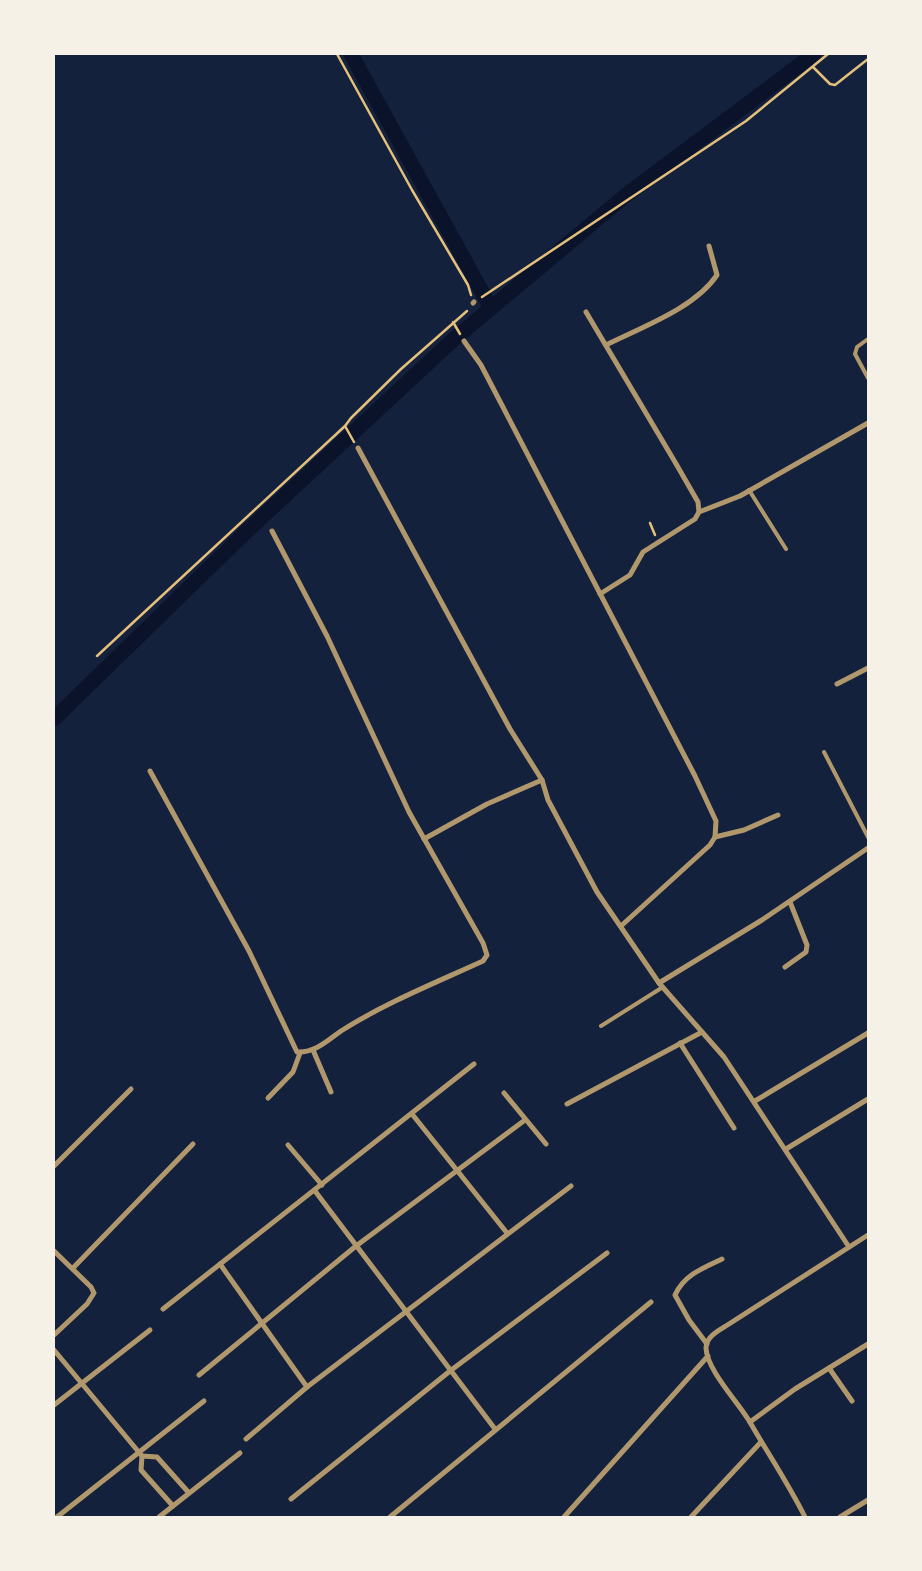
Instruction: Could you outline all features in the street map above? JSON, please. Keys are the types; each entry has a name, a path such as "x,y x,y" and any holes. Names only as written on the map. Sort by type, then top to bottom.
{"street":[{"path":"606,345 695,299 709,288 718,275 708,246"},
{"path":"586,312 693,494 700,512"},
{"path":"464,341 481,365 695,776 716,821 715,837 710,845 621,926"},
{"path":"600,594 630,575 643,552 695,519 700,512 749,490 868,423"},
{"path":"358,448 510,729 542,780 548,800 597,892 661,985 724,1057 850,1247"},
{"path":"150,771 249,951 290,1042 297,1052 313,1050 370,1013 482,961 487,955 483,943 424,839 326,636 272,531"},
{"path":"837,684 868,668"},
{"path":"424,839 487,804 542,780"},
{"path":"715,837 744,830 778,815"},
{"path":"661,985 790,902 868,848"},
{"path":"785,967 806,952 807,945 790,902"},
{"path":"567,1104 702,1032"},
{"path":"754,1101 868,1033"},
{"path":"680,1044 734,1128"},
{"path":"313,1050 331,1092"},
{"path":"268,1098 294,1072 300,1052"},
{"path":"163,1309 474,1064"},
{"path":"54,1166 131,1088"},
{"path":"504,1093 546,1144"},
{"path":"786,1149 868,1100"},
{"path":"412,1114 507,1233"},
{"path":"199,1375 356,1246 525,1120"},
{"path":"73,1268 193,1144"},
{"path":"288,1145 322,1185"},
{"path":"246,1439 307,1387 571,1186"},
{"path":"314,1191 496,1429"},
{"path":"805,1517 750,1422 714,1369 708,1356 707,1344 710,1338 729,1324 868,1235"},
{"path":"54,1251 91,1287 93,1297 54,1335"},
{"path":"291,1499 450,1371 607,1253"},
{"path":"707,1344 689,1320 675,1295 679,1286 688,1276 722,1259"},
{"path":"220,1264 307,1387"},
{"path":"390,1517 651,1302"},
{"path":"54,1405 150,1330"},
{"path":"750,1422 795,1389 868,1344"},
{"path":"54,1350 141,1454 157,1457 189,1493"},
{"path":"564,1517 708,1356"},
{"path":"829,1368 852,1401"},
{"path":"57,1517 141,1454 204,1401"},
{"path":"691,1517 761,1442"},
{"path":"159,1517 240,1453"},
{"path":"141,1454 141,1470 172,1506"},
{"path":"840,1517 868,1500"}],"lane":[{"path":"868,339 857,347 855,354 868,378"},
{"path":"749,490 786,549"},
{"path":"824,752 868,837"},
{"path":"601,1026 661,985"}],"path":[{"path":"338,54 412,190 468,286 473,303"},
{"path":"97,656 345,426 401,369 453,322 466,313 473,303 746,121 828,54"},
{"path":"814,67 830,84 840,84 868,59"},
{"path":"453,322 457,327"},
{"path":"345,426 348,431"}],"waterway":[{"path":"351,54 491,308"},
{"path":"54,719 247,531 453,340 626,195 814,54"}]}
